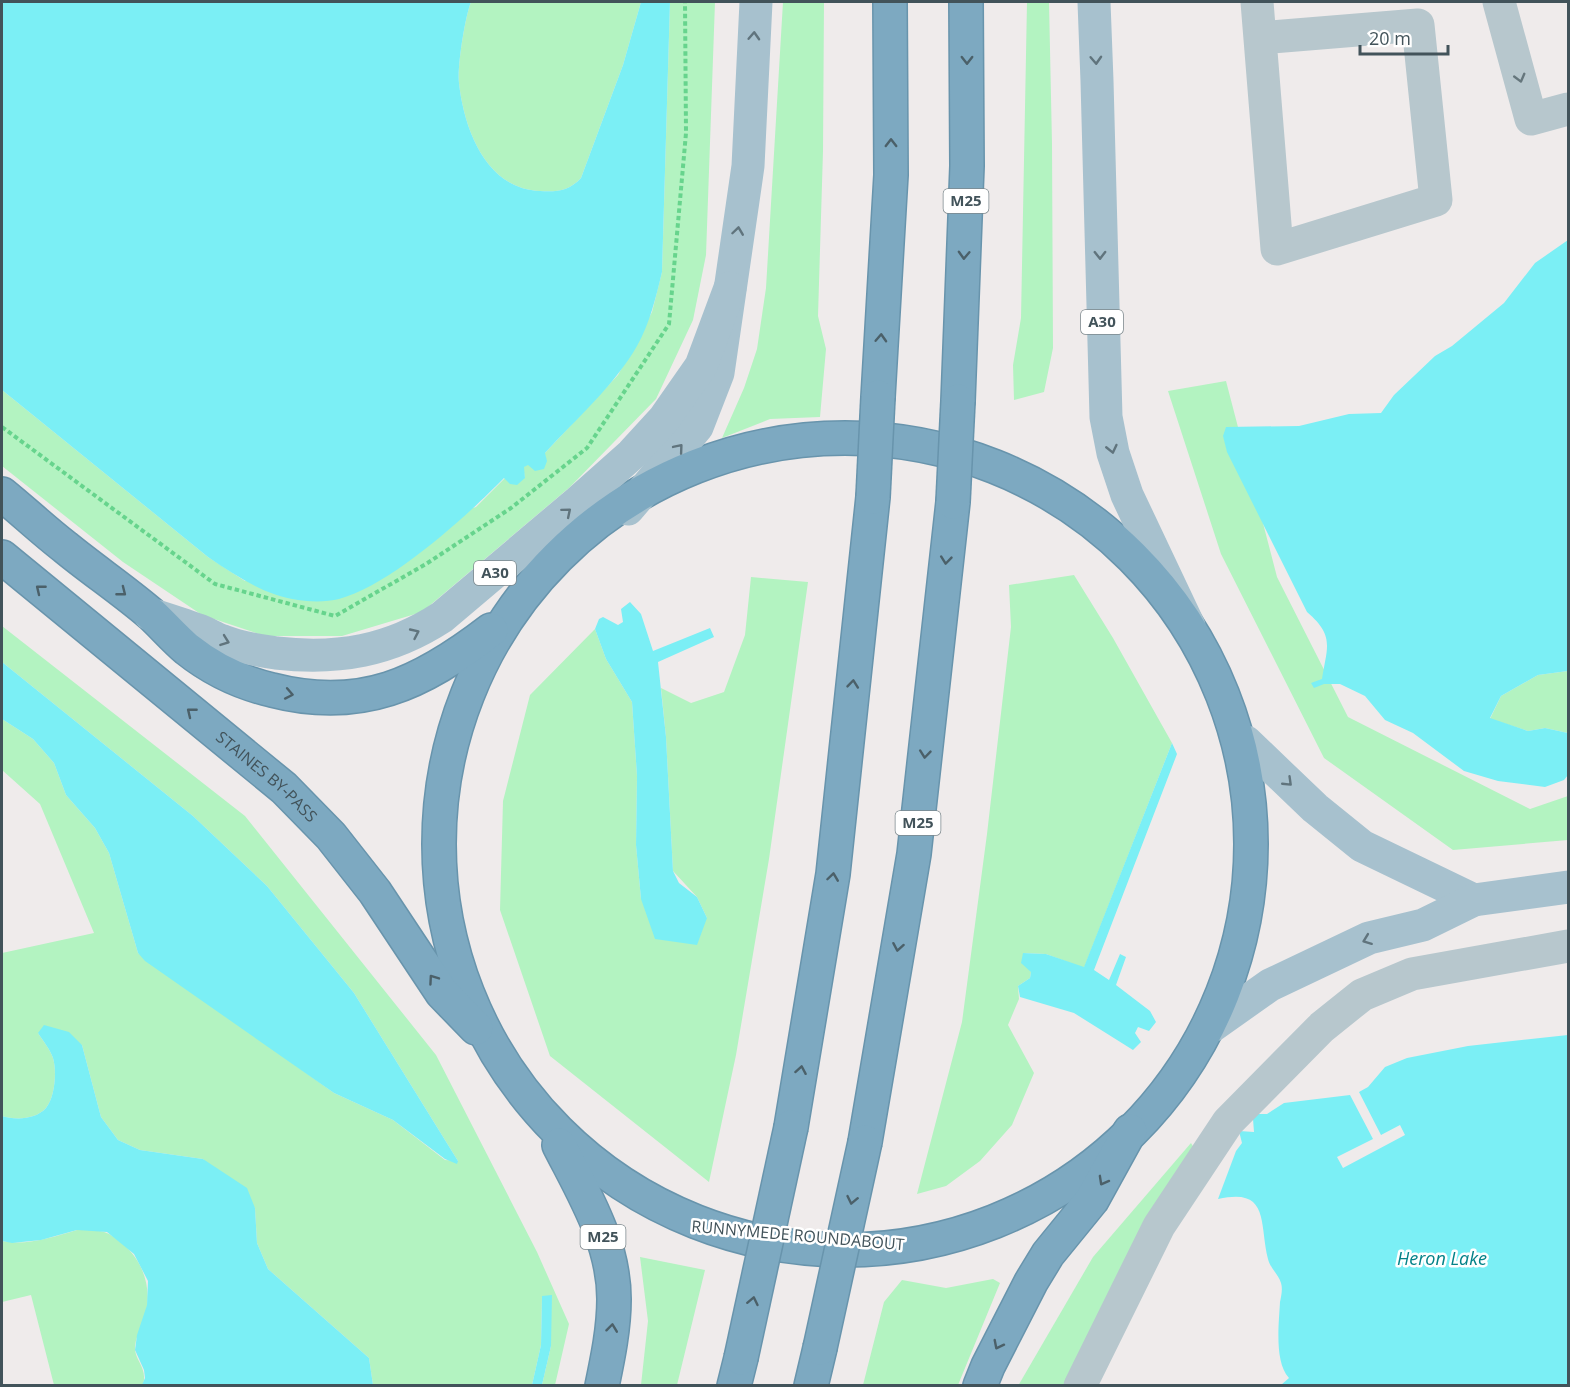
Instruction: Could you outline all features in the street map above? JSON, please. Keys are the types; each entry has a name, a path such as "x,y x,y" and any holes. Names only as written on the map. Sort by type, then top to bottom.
{"highway":[{"path":"737,1372 791,1127 834,874 873,497 891,175 890,2"},
{"name":"M25","path":"811,1386 865,1142 914,854 953,502 967,166 966,2"},
{"name":"RUNNYMEDE ROUNDABOUT","path":"822,436 917,444 956,453 1004,473 1066,507 1123,556 1189,626 1246,742 1266,825 1263,895 1257,922 1240,974 1212,1026 1181,1066 1141,1111 1089,1158 1043,1193 970,1230 951,1237 901,1247 689,1226 656,1215 624,1194 585,1159 486,1038 445,930 430,866 429,800 439,752 458,703 477,665 514,612 591,539 628,509 692,474 757,448 822,436"},
{"name":"A30","path":"2,494 150,614 188,650 231,677 290,695 325,699 351,698 407,682 468,648 514,612"},
{"name":"STAINES BY-PASS","path":"2,557 284,788 331,836 375,892 442,993 486,1038"},
{"name":"M25","path":"537,1101 593,1212 605,1242 612,1269 615,1298 613,1324 602,1386"},
{"path":"980,1386 1031,1282 1048,1254 1092,1200 1141,1111"}],"main road":[{"name":"A30","path":"628,509 697,427 718,373 748,166 756,2"},
{"name":"A30","path":"1094,2 1106,417 1113,453 1127,495 1189,626"},
{"name":"A30","path":"150,614 254,650 294,655 345,654 370,650 418,633 451,610 578,502 632,454 664,419 700,366 730,288"},
{"path":"1246,742 1315,808 1362,846 1474,900"},
{"path":"1212,1026 1270,985 1369,938 1423,925 1474,900 1569,887"}],"lane":[{"path":"1257,2 1277,249 1436,200 1418,25 1260,38"},
{"path":"1499,2 1531,119 1569,109"},
{"path":"1080,1386 1159,1226 1228,1122 1322,1027 1362,995 1412,974 1569,946"}],"path":[{"path":"2,427 215,584 335,616 426,564 511,508 587,448 669,324 686,133 685,2"}],"green space":[{"path":"471,2 641,2 623,65 581,178 572,186 552,191 521,188 505,180 481,154 466,119 459,83 462,42"},
{"path":"670,2 715,2 706,255 693,320 656,399 570,487 422,612 342,636 265,636 202,615 123,562 2,466 2,390 208,557 245,581 476,507 505,478 525,478 523,467 544,454 618,375 652,312 662,272"},
{"path":"783,2 824,2 823,151 818,316 826,349 820,417 770,419 722,438 744,388 757,349 766,288"},
{"path":"1027,2 1049,2 1053,348 1044,392 1014,400 1013,365 1021,318"},
{"path":"1226,381 1277,577 1348,717 1530,809 1568,796 1568,840 1453,850 1324,758 1221,554 1168,391"},
{"path":"1074,575 1113,638 1172,743 1084,968 1046,954 1023,953 1031,972 1030,978 1018,986 1019,999 1008,1025 1034,1073 1012,1125 980,1161 946,1186 917,1194 962,1022 1011,627 1009,585"},
{"path":"751,577 808,582 769,859 736,1055 709,1182 550,1056 500,910 503,801 530,695 595,629 606,659 632,702 637,776 636,845 641,899 707,918 697,897 673,871 661,688 691,703 724,692 745,635"},
{"path":"2,626 245,816 436,1055 537,1252 569,1324 555,1385 542,1385 551,1346 542,1296 541,1345 532,1385 373,1385 369,1358 268,1269 257,1243 255,1208 203,1159 140,1150 118,1140 101,1117 82,1045 38,1033 50,1051 54,1063 55,1077 49,1103 41,1112 31,1117 2,1116 2,953 94,933 40,804 2,770 2,719 33,739 54,763 66,795 95,828 109,853 138,953 334,1093 393,1120 445,1160 458,1161 354,993 267,886 193,816 2,662"},
{"path":"1568,671 1568,733 1545,728 1528,731 1490,719 1501,696 1538,675"},
{"path":"1191,1143 1198,1155 1067,1385 1018,1386 1093,1257"},
{"path":"77,1230 102,1231 109,1234 134,1255 144,1274 148,1295 147,1306 135,1346 144,1373 143,1385 54,1385 31,1295 2,1302 2,1241 30,1242"},
{"path":"640,1257 705,1270 677,1385 641,1385 648,1321"},
{"path":"993,1279 1000,1283 958,1385 863,1385 884,1302 902,1280 946,1288"}],"water":[{"path":"2,2 471,2 462,42 459,83 466,119 473,137 481,154 505,180 521,188 557,191 567,188 581,178 623,65 641,2 670,2 662,272 642,337 617,375 545,453 547,461 544,469 535,471 528,465 524,467 525,478 517,485 510,484 504,478 427,548 382,580 360,591 330,601 303,601 274,594 251,584 208,557 2,390"},
{"path":"1568,240 1568,671 1538,675 1501,696 1490,718 1528,731 1545,728 1568,733 1568,775 1564,780 1545,787 1498,781 1464,771 1413,733 1385,720 1365,696 1340,684 1324,684 1314,688 1311,683 1322,679 1327,650 1325,635 1316,620 1307,612 1227,452 1223,436 1226,427 1299,426 1349,414 1381,413 1394,395 1435,356 1452,346 1504,303 1535,263"},
{"path":"630,602 641,614 653,651 710,628 714,637 658,662 666,737 673,871 679,883 697,897 707,918 697,945 655,939 641,899 636,845 637,776 632,702 606,659 595,629 599,619 603,617 618,625 623,622 621,609"},
{"path":"2,662 193,816 267,886 354,993 458,1161 457,1164 445,1159 393,1120 334,1093 145,961 138,953 109,853 95,828 66,795 54,763 33,739 2,719"},
{"path":"1172,743 1177,754 1094,970 1109,980 1120,954 1126,957 1116,985 1150,1011 1156,1022 1149,1031 1138,1027 1135,1033 1141,1042 1133,1050 1074,1013 1020,997 1018,986 1030,978 1031,972 1021,963 1023,953 1046,954 1084,967"},
{"path":"44,1025 69,1032 82,1045 101,1117 118,1140 140,1150 203,1159 247,1188 255,1208 257,1243 268,1269 369,1358 373,1385 142,1385 145,1378 144,1370 135,1350 137,1335 147,1305 148,1281 134,1254 107,1232 77,1230 41,1240 12,1243 2,1241 2,1116 31,1117 41,1112 49,1103 55,1070 52,1055 38,1033"},
{"name":"Heron Lake","path":"1568,1035 1568,1385 1281,1385 1289,1378 1284,1371 1279,1352 1278,1331 1282,1285 1268,1259 1259,1211 1254,1203 1246,1198 1218,1199 1236,1151 1242,1143 1239,1131 1254,1132 1253,1119 1256,1114 1267,1114 1284,1103 1350,1095 1373,1139 1337,1157 1343,1168 1405,1135 1400,1125 1381,1135 1359,1092 1368,1087 1385,1067 1407,1058 1468,1046"},
{"path":"552,1295 551,1346 542,1385 532,1385 541,1345 542,1296"}]}
